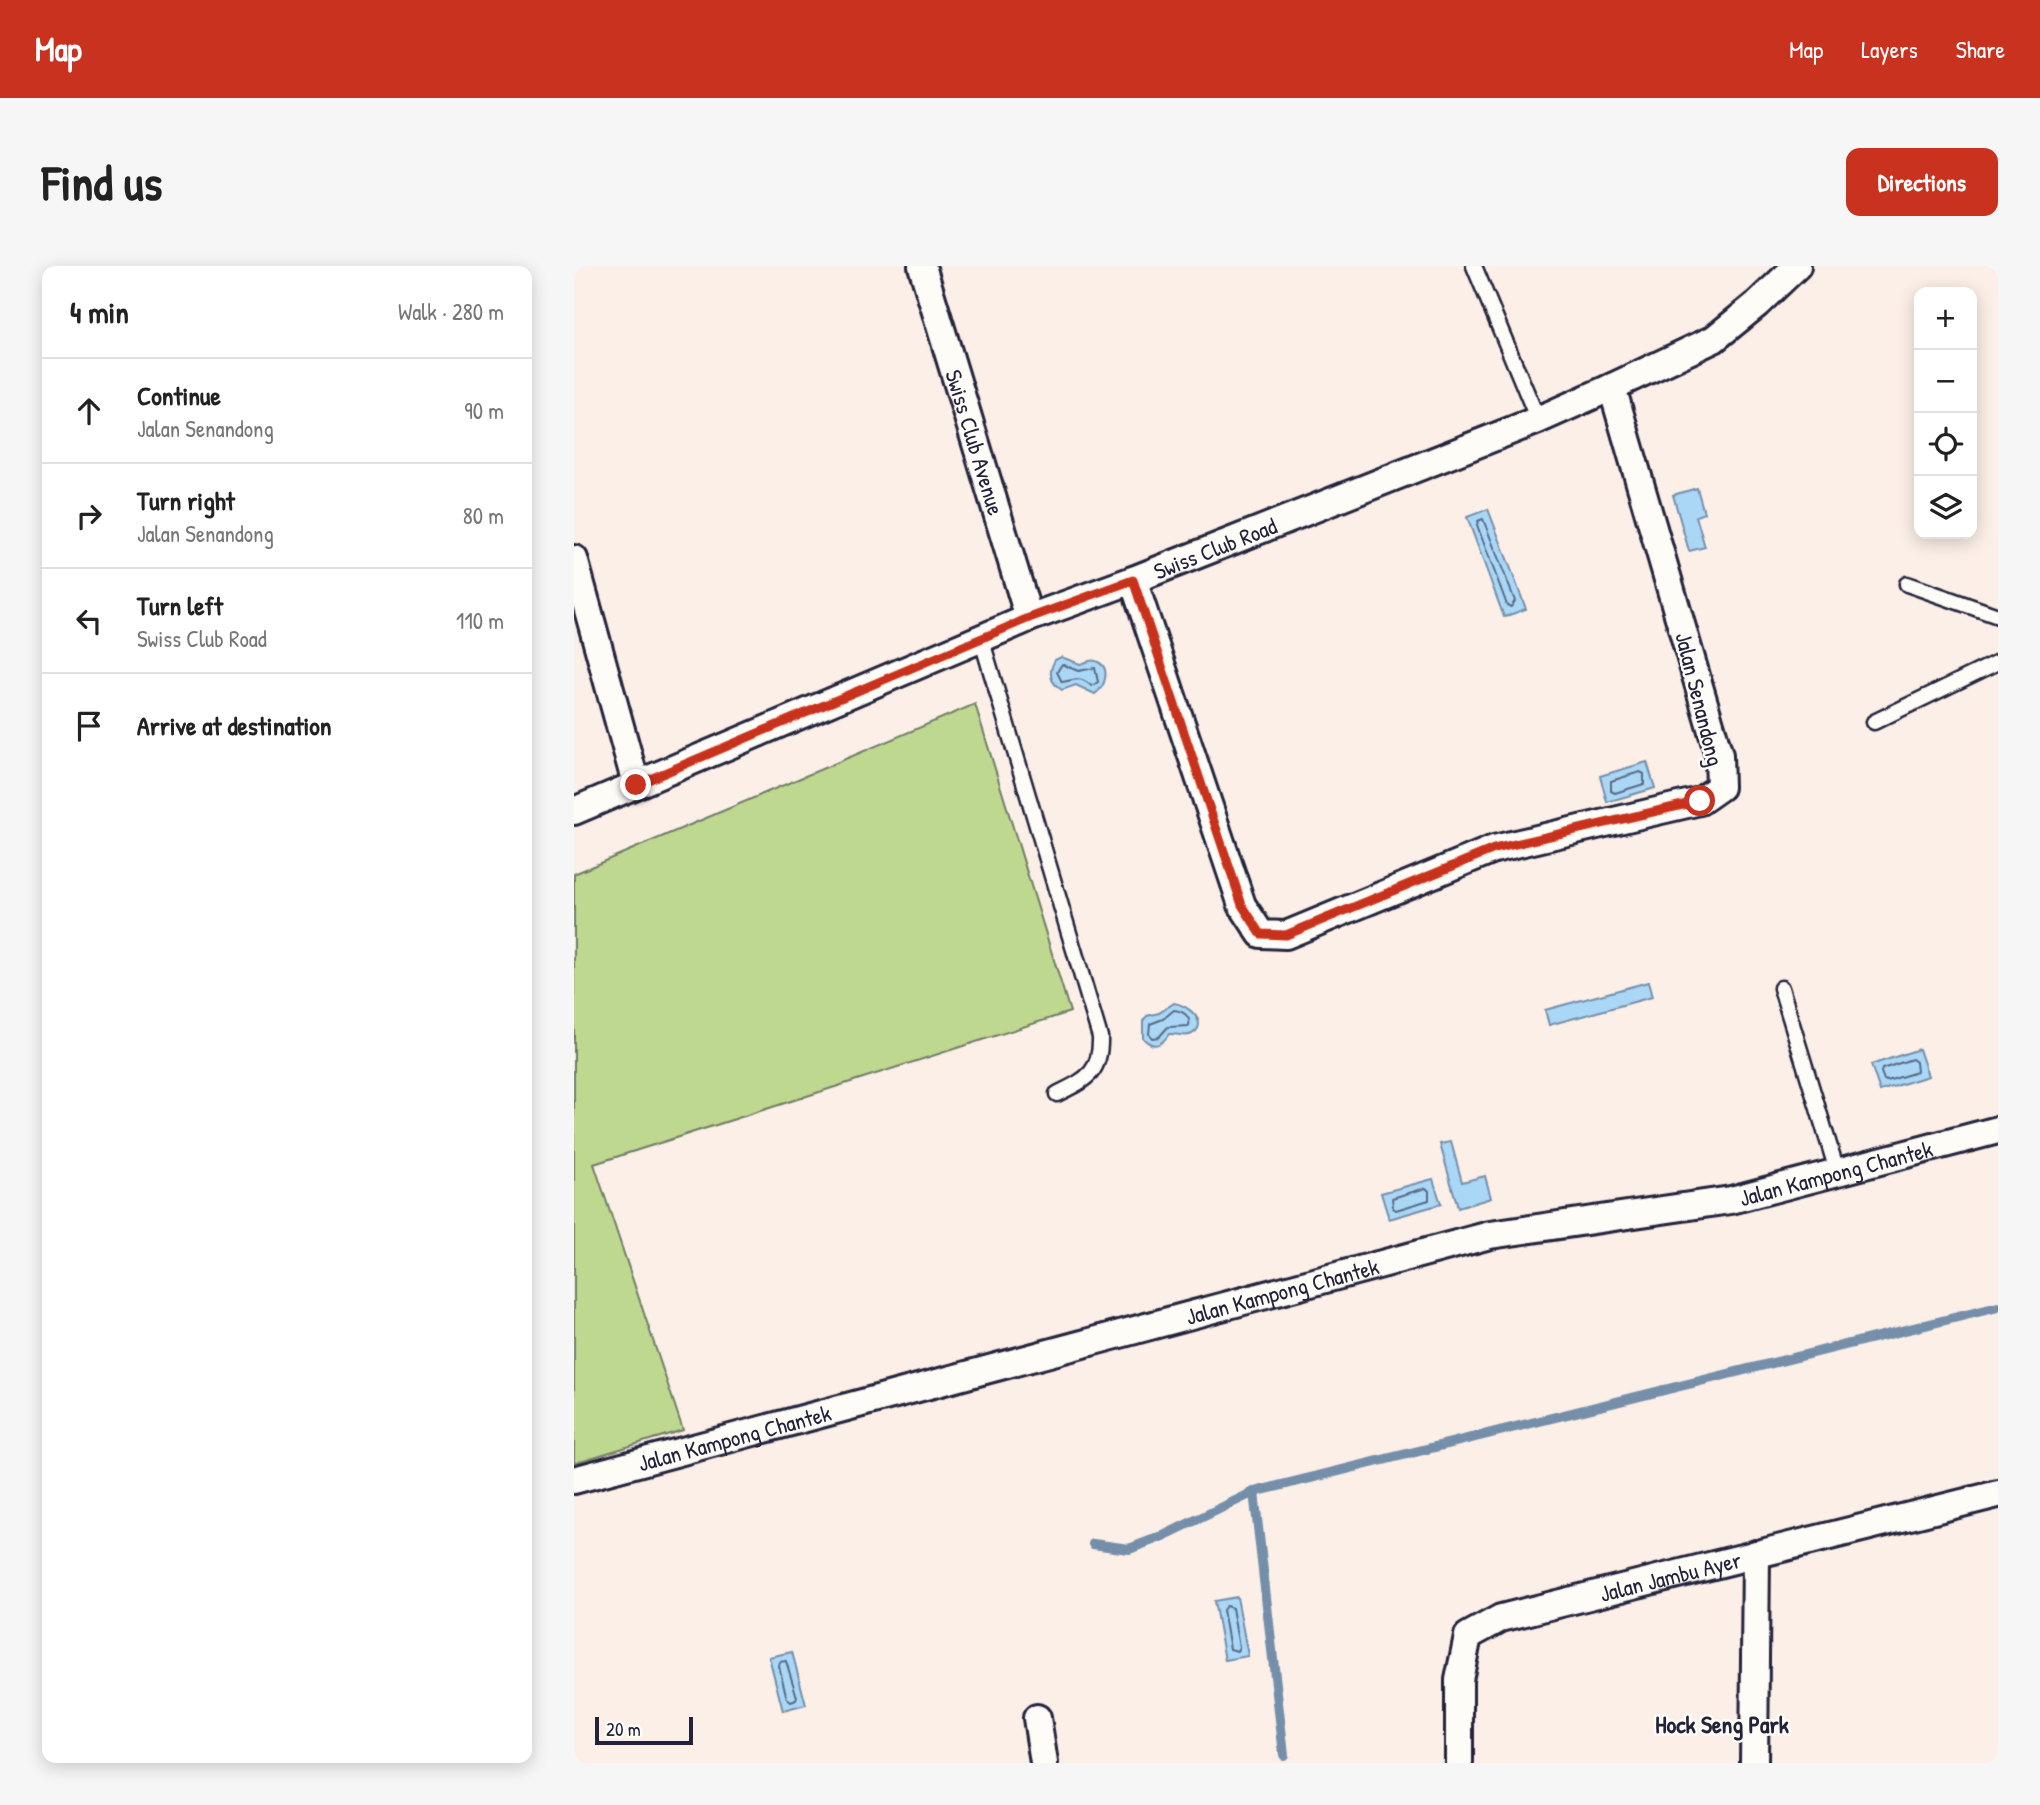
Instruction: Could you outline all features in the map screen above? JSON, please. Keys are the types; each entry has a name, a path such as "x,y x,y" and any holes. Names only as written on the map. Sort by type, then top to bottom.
{"street":[{"name":"Swiss Club Avenue","path":"922,266 1029,618"},
{"name":"Swiss Club Road","path":"574,811 1029,618 1133,580 1538,420 1714,339 1757,304 1797,266"},
{"name":"Jalan Senandong","path":"1133,580 1242,905 1261,934 1286,935 1494,849 1700,801 1720,787 1718,755 1612,387"},
{"path":"574,559 636,785"},
{"name":"Jalan Kampong Chantek","path":"574,1480 1490,1235 1731,1200 1998,1130"},
{"name":"Jalan Jambu Ayer","path":"1459,1763 1459,1679 1468,1636 1501,1618 1998,1494"},
{"path":"1754,1763 1756,1554"},
{"path":"1037,1718 1044,1763"}],"lane":[{"path":"1474,266 1538,420"},
{"path":"1907,584 1998,616"},
{"path":"981,638 1100,1037 1101,1054 1096,1069 1081,1082 1057,1094"},
{"path":"1874,722 1998,663"},
{"path":"1781,988 1838,1174"}],"green space":[{"path":"975,704 1070,1012 594,1164 683,1430 574,1463 574,874"}],"water":[{"path":"1697,488 1704,513 1696,516 1705,547 1689,551 1673,495"},
{"path":"1488,509 1526,609 1504,617 1467,517"},
{"path":"1061,657 1080,664 1092,660 1101,664 1105,677 1099,691 1095,694 1076,685 1062,690 1058,687 1052,680 1051,669 1055,660"},
{"path":"1647,762 1655,788 1607,802 1600,776"},
{"path":"1648,982 1652,997 1549,1025 1545,1010"},
{"path":"1174,1003 1195,1015 1199,1025 1197,1030 1189,1035 1169,1034 1157,1045 1150,1044 1143,1038 1143,1021 1147,1016 1159,1013"},
{"path":"1919,1049 1928,1076 1880,1091 1871,1065"},
{"path":"1451,1142 1462,1182 1485,1176 1491,1198 1458,1208 1440,1144"},
{"path":"1433,1179 1441,1204 1389,1219 1381,1193"},
{"path":"1237,1597 1248,1656 1225,1660 1214,1601"},
{"path":"792,1652 806,1705 783,1711 769,1657"}],"waterway":[{"path":"1093,1544 1129,1549 1163,1536 1254,1492 1998,1307"},
{"path":"1254,1492 1284,1755"}],"district":[{"name":"Hock Seng Park","path":"1722,1724"}],"route":[{"path":"636,785 1029,618 1133,580 1242,905 1261,934 1286,935 1494,849 1700,801"}]}
